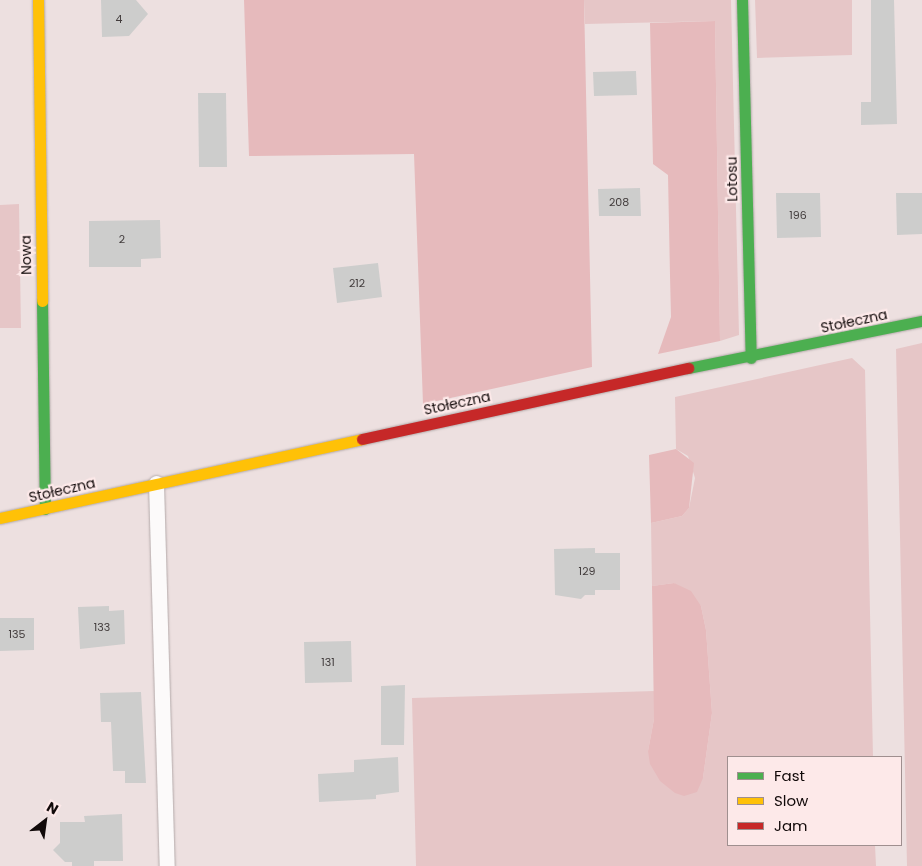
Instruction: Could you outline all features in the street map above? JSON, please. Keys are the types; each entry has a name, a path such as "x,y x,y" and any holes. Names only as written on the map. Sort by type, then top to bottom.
{"street":[{"name":"Nowa","path":"38,0 45,509"},
{"name":"Lotosu","path":"742,0 751,358"},
{"name":"Stołeczna","path":"0,518 644,377 751,358 922,321"}],"lane":[{"path":"156,484 167,866"}],"shaded area":[{"path":"244,0 584,0 592,367 423,404 414,154 249,156"},
{"path":"584,0 731,0 739,335 720,341 715,21 585,24"},
{"path":"755,0 852,0 852,55 757,58"},
{"path":"715,21 720,341 658,354 671,317 668,175 653,164 650,23"},
{"path":"19,204 21,328 0,328 0,205"},
{"path":"922,343 922,866 907,866 896,349"},
{"path":"852,358 865,370 873,756 727,756 727,846 875,846 876,866 416,866 412,698 655,691 654,719 648,751 703,778 712,713 706,630 701,606 674,583 652,586 651,523 682,516 689,508 695,478 688,456 676,449 675,397"},
{"path":"676,449 694,463 689,508 682,516 651,523 649,455"},
{"path":"674,583 691,591 701,606 706,630 712,713 703,778 697,792 684,796 675,793 660,781 650,764 648,751 654,719 652,586"}],"building":[{"path":"101,0 136,0 148,14 129,36 102,37"},
{"path":"871,0 894,0 897,124 861,125 861,102 871,102"},
{"path":"636,71 637,95 594,96 593,72"},
{"path":"198,93 226,93 227,167 199,167"},
{"path":"640,188 641,216 599,216 598,189"},
{"path":"776,193 820,193 821,237 777,238"},
{"path":"896,193 922,193 922,234 897,235"},
{"path":"160,220 161,258 141,259 141,267 89,267 89,221"},
{"path":"378,263 382,297 337,303 333,268"},
{"path":"595,548 595,553 620,553 620,590 595,590 595,595 585,595 581,599 555,595 554,549"},
{"path":"109,606 109,611 124,610 125,644 80,649 78,607"},
{"path":"0,618 34,618 34,650 0,651"},
{"path":"351,641 352,682 305,683 304,642"},
{"path":"405,685 404,745 381,745 381,686"},
{"path":"141,692 146,783 125,783 125,771 113,771 111,722 101,722 100,693"},
{"path":"398,757 399,792 376,795 376,799 319,802 318,774 354,772 354,760"},
{"path":"122,814 123,861 94,861 94,866 72,866 72,862 65,862 53,850 60,843 60,822 85,822 84,816"}],"traffic: fast":[{"path":"742,0 751,358"},
{"path":"42,301 45,509"},
{"path":"688,368 922,321"}],"traffic: slow":[{"path":"38,0 42,301"},
{"path":"0,518 362,439"}],"traffic: jam":[{"path":"362,439 688,368"}]}
